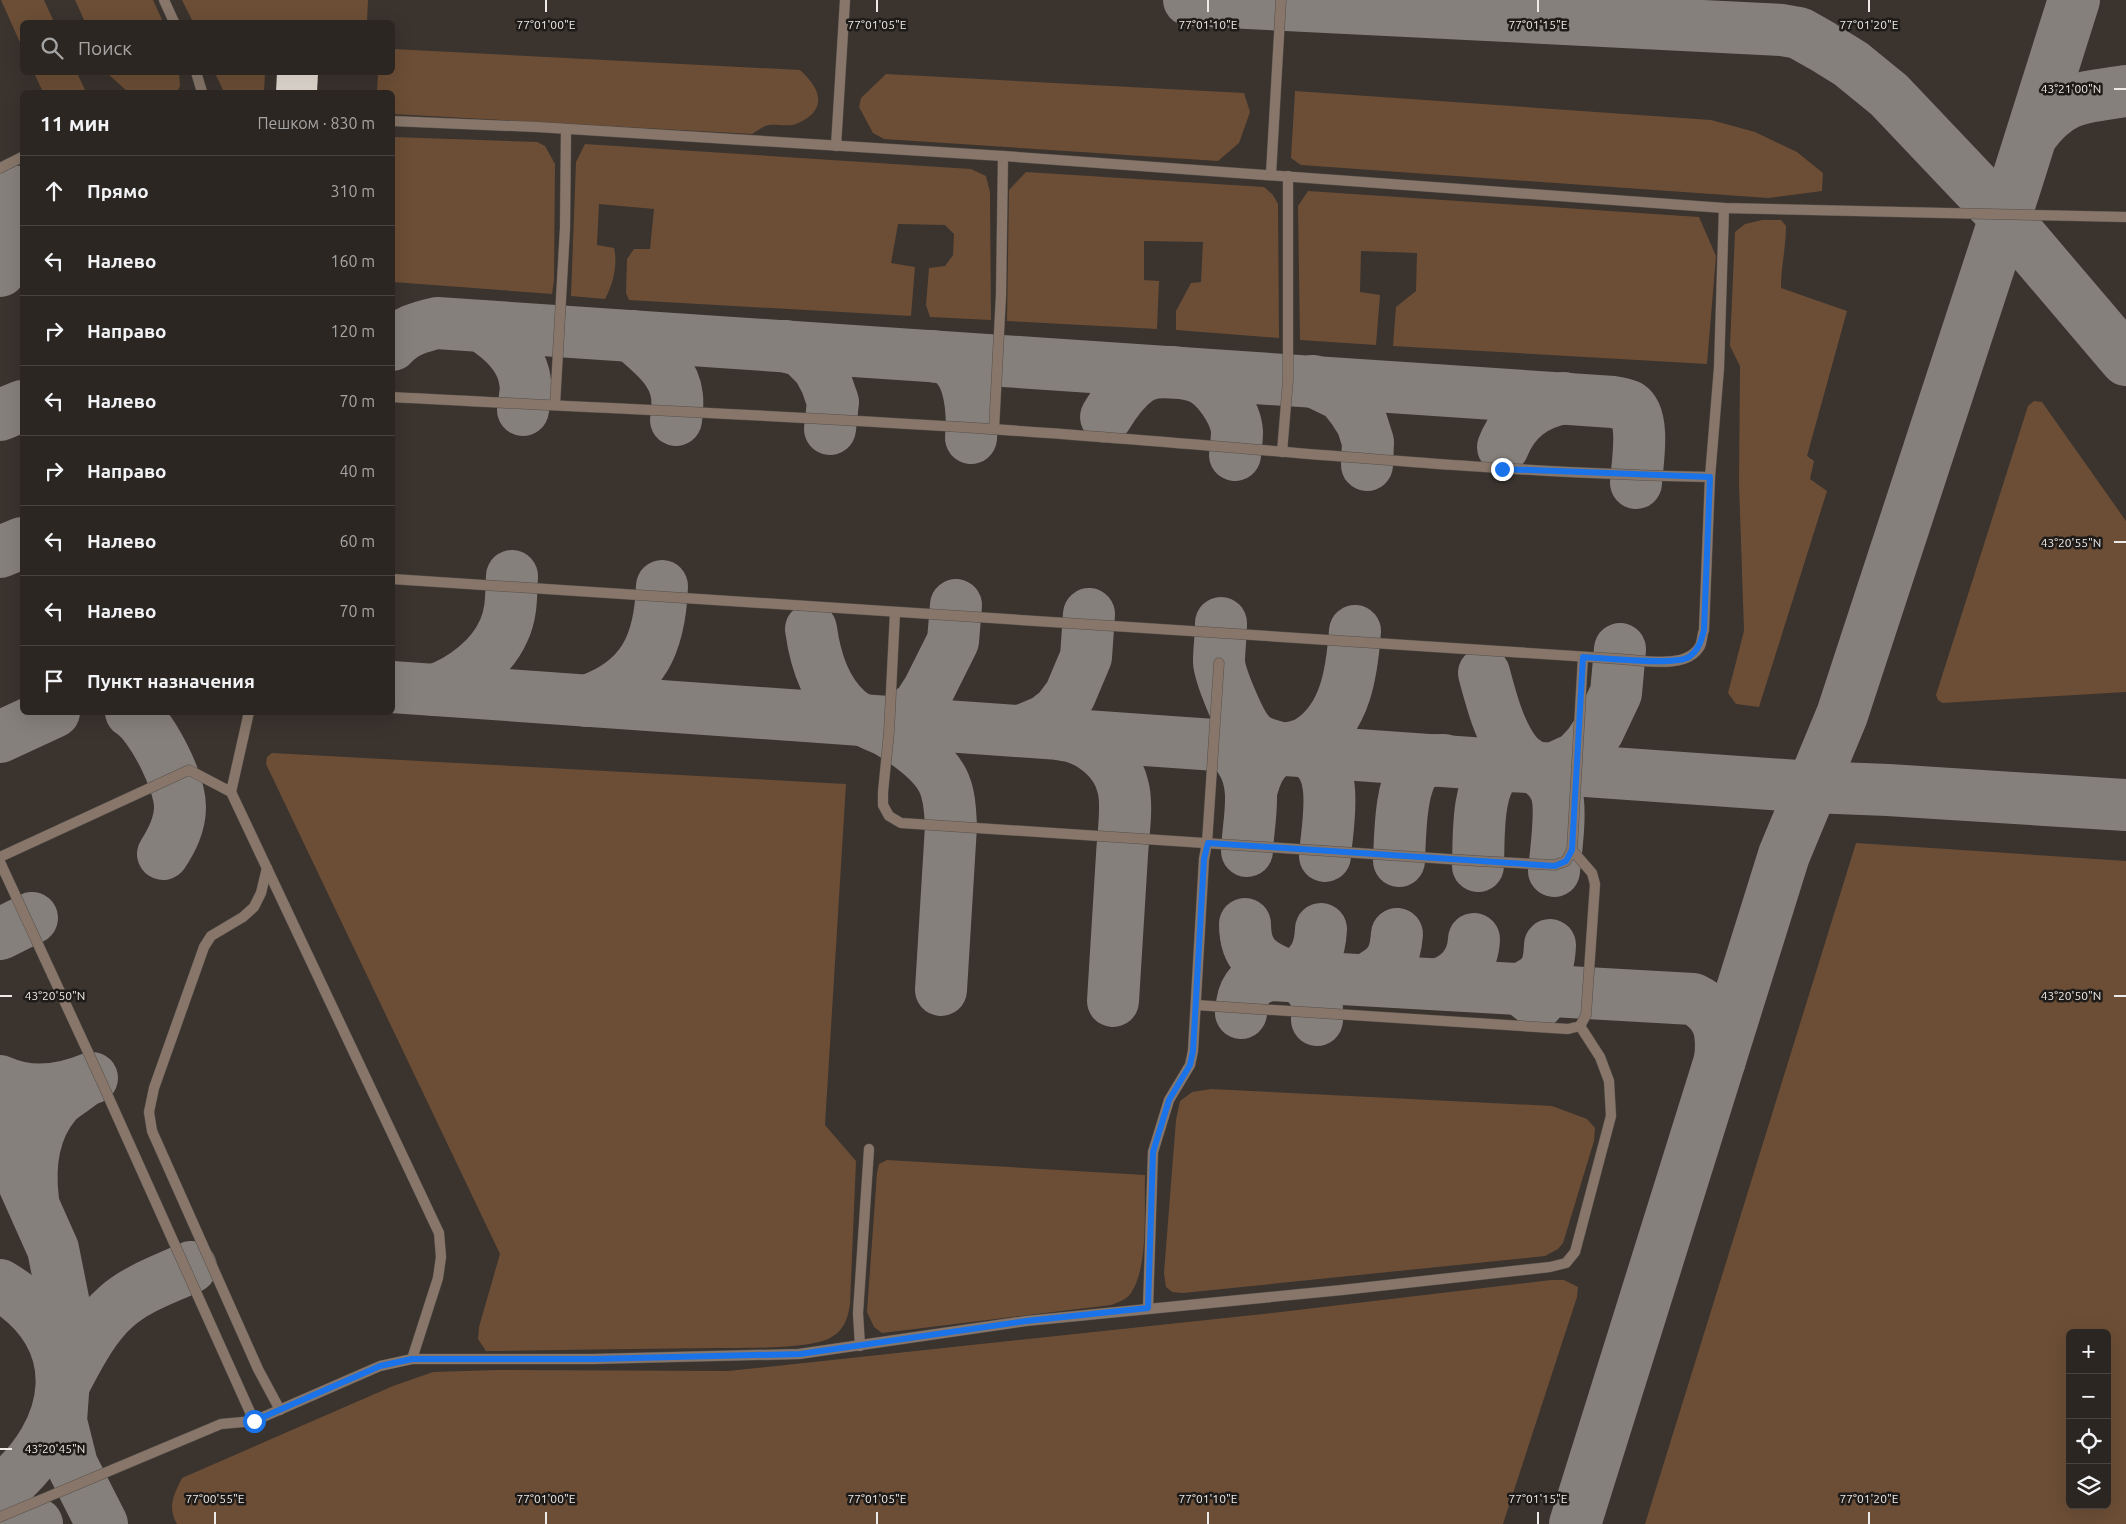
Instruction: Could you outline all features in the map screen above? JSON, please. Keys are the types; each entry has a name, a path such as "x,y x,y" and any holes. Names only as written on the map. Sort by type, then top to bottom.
{"lane":[{"path":"164,0 173,20"},
{"path":"836,146 845,0"},
{"path":"1271,174 1281,0"},
{"path":"197,75 201,90"},
{"path":"395,121 566,128 1003,156 1724,208 2126,217"},
{"path":"555,405 557,342 565,228 566,128"},
{"path":"994,429 1001,295 1003,156"},
{"path":"0,168 20,158"},
{"path":"1282,452 1288,380 1288,176"},
{"path":"395,579 1583,657 1672,661 1688,658 1700,646 1704,630 1710,477 1719,368 1724,208"},
{"path":"395,397 994,429 1367,460 1492,468 1710,477"},
{"path":"895,612 883,805 889,816 901,823 1555,866 1566,861 1572,850 1583,657"},
{"path":"1148,1308 1153,1152 1169,1100 1190,1065 1193,1051 1204,859 1208,843 1219,663"},
{"path":"231,792 248,715"},
{"path":"0,858 188,770 231,792 439,1233 441,1257 438,1278 412,1359"},
{"path":"1572,850 1592,873 1595,884 1586,1015 1580,1026"},
{"path":"0,862 99,1076 254,1421"},
{"path":"267,868 261,893 254,907 243,917 211,936 204,947 154,1088 150,1112 152,1131 258,1369 280,1410"},
{"path":"1196,1005 1560,1028 1580,1026"},
{"path":"0,1517 221,1424 254,1421 380,1366 412,1359 777,1356 860,1346 1026,1321 1342,1290 1550,1267 1566,1263 1575,1252 1611,1116 1609,1081 1600,1057 1580,1026"},
{"path":"860,1346 858,1313 869,1149"}],"shaded area":[{"path":"1,0 44,0 53,20 20,20 20,43"},
{"path":"75,0 153,0 162,20 84,20"},
{"path":"182,0 368,0 367,20 192,20"},
{"path":"395,49 800,70 813,84 818,99 814,112 796,124 762,127 752,134 395,114 395,90 377,90 378,75 395,75"},
{"path":"886,74 1244,93 1250,112 1239,143 1218,161 884,139 873,133 859,107 861,98"},
{"path":"35,75 78,75 85,90 42,90"},
{"path":"109,75 179,75 180,86 178,90 126,90"},
{"path":"216,75 265,75 264,90 223,90"},
{"path":"1295,91 1711,120 1755,132 1797,152 1823,173 1822,191 1768,198 1301,165 1291,158"},
{"path":"395,137 537,142 545,146 555,164 554,280 552,294 395,282"},
{"path":"585,144 971,169 986,176 990,192 991,320 930,317 926,305 929,268 945,266 953,255 954,234 945,225 898,224 891,263 915,267 911,316 629,300 626,293 627,259 634,249 650,249 654,209 599,204 597,245 614,248 615,267 612,281 605,299 571,296 576,162"},
{"path":"1026,172 1264,187 1273,195 1278,204 1279,338 1176,330 1176,311 1191,283 1201,282 1203,242 1144,241 1144,280 1159,281 1157,329 1007,321 1009,190"},
{"path":"1308,191 1699,217 1716,256 1707,364 1393,346 1396,307 1416,291 1417,253 1361,251 1360,292 1380,295 1376,345 1300,340 1298,206"},
{"path":"1762,220 1781,220 1786,226 1781,288 1847,311 1807,456 1814,461 1810,479 1827,491 1759,707 1736,704 1728,693 1744,631 1739,483 1740,366 1730,346 1735,232 1745,224"},
{"path":"2034,401 2042,402 2126,521 2126,692 1942,703 1936,695 2028,406"},
{"path":"272,753 846,784 825,1125 856,1161 850,1304 848,1314 839,1332 820,1342 776,1347 486,1351 478,1339 479,1327 500,1254 266,764 267,757"},
{"path":"1856,843 2126,861 2126,1524 1645,1524"},
{"path":"1211,1089 1552,1106 1587,1119 1595,1128 1594,1141 1563,1243 1558,1249 1545,1256 1183,1293 1172,1292 1166,1287 1164,1273 1176,1120 1180,1101 1192,1092"},
{"path":"887,1160 1145,1175 1143,1252 1137,1282 1125,1299 1111,1305 882,1333 874,1327 867,1312 877,1173 879,1164"},
{"path":"1564,1280 1578,1287 1577,1297 1503,1524 177,1524 172,1512 174,1495 182,1478 393,1386 433,1372 496,1370 728,1371 1263,1314"}],"building":[{"path":"277,75 318,75 317,90 276,90"}],"taxiway":[{"path":"1189,0 1782,30 1799,33 1851,64 1889,95 2001,213 2126,360"},
{"path":"1575,1524 1784,855 1842,715 2016,184 2074,0"},
{"path":"2032,135 2053,113 2073,101 2096,95 2126,91"},
{"path":"0,271 6,264 13,244 15,221 14,191"},
{"path":"395,342 418,328 437,323 1613,402 1629,406 1637,420 1639,454 1636,483"},
{"path":"482,326 504,343 520,364 526,384 523,410"},
{"path":"632,336 660,362 671,377 677,396 676,420"},
{"path":"785,346 802,351 818,367 833,402 830,429"},
{"path":"932,356 947,359 962,374 971,406 971,438"},
{"path":"1106,417 1124,391 1146,375 1172,372 1195,376 1212,385 1229,408 1236,424 1235,455"},
{"path":"1313,381 1342,395 1353,409 1362,423 1368,442 1367,465"},
{"path":"1503,447 1513,428 1526,414 1543,404 1564,398"},
{"path":"0,415 20,407"},
{"path":"0,552 20,544"},
{"path":"435,690 446,686 476,667 499,640 504,630 511,603 512,576"},
{"path":"587,701 607,693 622,683 635,671 645,657 657,625 661,606 662,586"},
{"path":"890,722 918,706 929,689 953,641 956,605"},
{"path":"1021,731 1045,721 1058,711 1070,695 1086,657 1089,614"},
{"path":"1221,623 1220,669 1235,709 1252,736 1265,744 1284,749"},
{"path":"811,629 822,673 840,703 848,711 889,732 911,747 933,766 945,786 951,826 941,990"},
{"path":"1251,792 1258,771 1271,755 1284,749 1307,743 1332,720 1345,692 1349,677 1355,631"},
{"path":"1555,768 1577,758 1598,731 1616,693 1620,649"},
{"path":"1484,673 1496,714 1509,744 1525,762 1547,777 1556,791 1559,819 1554,871"},
{"path":"395,687 1812,787 2126,805"},
{"path":"0,737 48,715"},
{"path":"134,715 148,729 156,741 170,769 179,796 180,814 177,826 163,854"},
{"path":"1063,735 1083,741 1101,752 1115,768 1123,787 1125,821 1113,1001"},
{"path":"1304,751 1316,758 1324,769 1328,782 1330,797 1325,856"},
{"path":"1240,759 1246,769 1251,792 1247,851"},
{"path":"1399,861 1404,797 1412,774 1424,763 1433,760 1444,760"},
{"path":"1478,866 1480,814 1486,788 1491,777 1498,770 1506,767 1521,766"},
{"path":"0,934 32,918"},
{"path":"1245,924 1248,944 1255,957 1268,967 1286,975"},
{"path":"1317,1020 1317,1005 1314,994 1307,984 1296,976 1315,956 1321,929"},
{"path":"1366,980 1380,971 1389,962 1395,950 1397,934"},
{"path":"1439,984 1454,977 1464,967 1471,954 1474,939"},
{"path":"1538,1003 1520,989 1535,981 1544,973 1550,945"},
{"path":"1241,1013 1243,999 1248,988 1251,984 1269,975 1693,999 1709,1010 1718,1024 1721,1041 1720,1060"},
{"path":"0,1081 23,1088 46,1089 70,1086 92,1078"},
{"path":"33,1200 32,1162 42,1125 56,1103 83,1082"},
{"path":"0,1130 53,1249 64,1304 66,1351 61,1421 72,1465 102,1524"},
{"path":"64,1384 93,1333 116,1307 142,1289 191,1267"},
{"path":"0,1285 29,1307 48,1331 59,1358 62,1386 56,1414 44,1441 25,1467 0,1491"},
{"path":"0,1516 37,1524"}],"route":[{"path":"254,1421 380,1366 412,1359 777,1356 860,1346 1026,1321 1148,1308 1153,1152 1169,1100 1190,1065 1193,1051 1204,859 1208,843 1555,866 1566,861 1572,850 1583,657 1672,661 1688,658 1700,646 1704,630 1710,477 1502,469"}]}
